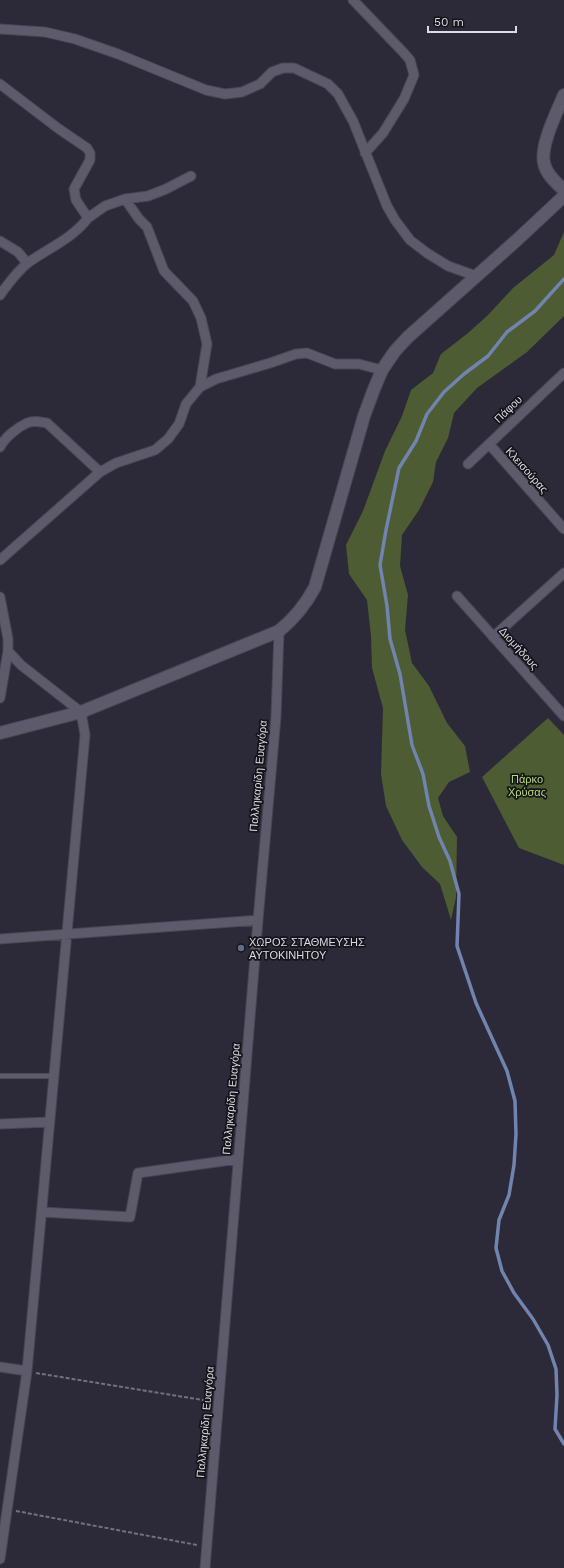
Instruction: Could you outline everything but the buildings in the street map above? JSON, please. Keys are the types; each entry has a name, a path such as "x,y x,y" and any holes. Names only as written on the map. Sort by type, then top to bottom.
{"street":[{"path":"354,0 410,60 414,75 404,99 383,133 365,153"},
{"path":"0,29 45,32 75,39 118,54 206,90 225,94 242,92 260,84 272,72 283,68 294,68 328,84 338,94 353,121 387,206 395,220 410,240 448,266 476,276"},
{"path":"0,84 60,130 87,148 90,153 90,160 74,189 76,200 88,218"},
{"path":"564,95 550,127 543,155 547,171 554,181 564,190"},
{"path":"0,296 13,277 27,263 68,238 81,227 88,218 105,206 125,199 148,196 166,189 190,176"},
{"path":"0,733 81,712 279,631 292,621 316,587 364,416 382,370 395,351 408,337 564,196"},
{"path":"125,199 139,219 147,227 164,271 193,301 201,318 207,344 200,387"},
{"path":"0,241 18,252 27,263"},
{"path":"0,560 100,472 116,462 155,450 168,439 179,424 186,404 200,387 216,379 301,353 307,353 335,364 359,364 382,370"},
{"name":"Πάφου","path":"468,464 564,372"},
{"path":"0,446 3,441 27,423 36,421 47,423 100,472"},
{"name":"Κλεισούρας","path":"489,444 564,529"},
{"path":"493,637 564,573"},
{"name":"Διομήδους","path":"457,596 564,716"},
{"path":"0,597 8,639 8,651 0,698"},
{"name":"Παλληκαρίδη Ευαγόρα","path":"205,1568 276,717 279,631"},
{"path":"0,1559 27,1371 85,736 81,712 21,665 8,651"},
{"path":"0,939 258,920"},
{"path":"0,1124 50,1122"},
{"path":"42,1212 130,1217 138,1174 238,1159"},
{"path":"0,1367 27,1371"}],"lane":[{"path":"0,1076 54,1076"}],"path":[{"path":"27,1371 219,1402"},
{"path":"7,1509 207,1547"}],"green space":[{"path":"564,232 564,316 527,352 477,388 454,413 448,438 436,462 433,482 419,510 402,535 400,566 408,595 405,630 412,663 429,686 447,723 465,746 470,772 449,782 438,798 443,816 457,837 456,897 451,920 440,884 422,867 402,840 386,806 381,774 383,708 372,668 371,636 367,600 349,574 346,545 363,511 385,451 402,416 411,390 433,373 441,354 488,315 513,288 554,255"},
{"name":"Πάρκο Χρύσας","path":"548,718 564,735 564,865 519,848 482,777"}],"waterway":[{"path":"564,279 535,311 507,332 488,356 464,374 444,392 427,414 416,441 399,468 380,565 387,606 390,639 400,674 412,745 423,774 429,806 439,837 450,861 459,894 457,946 476,1003 507,1071 515,1101 516,1134 514,1165 509,1195 499,1220 496,1248 502,1271 514,1293 533,1319 548,1345 556,1369 557,1395 555,1429 564,1444"}],"place":[{"name":"ΧΩΡΟΣ ΣΤΑΘΜΕΥΣΗΣ ΑΥΤΟΚΙΝΗΤΟΥ","path":"241,948"}]}
